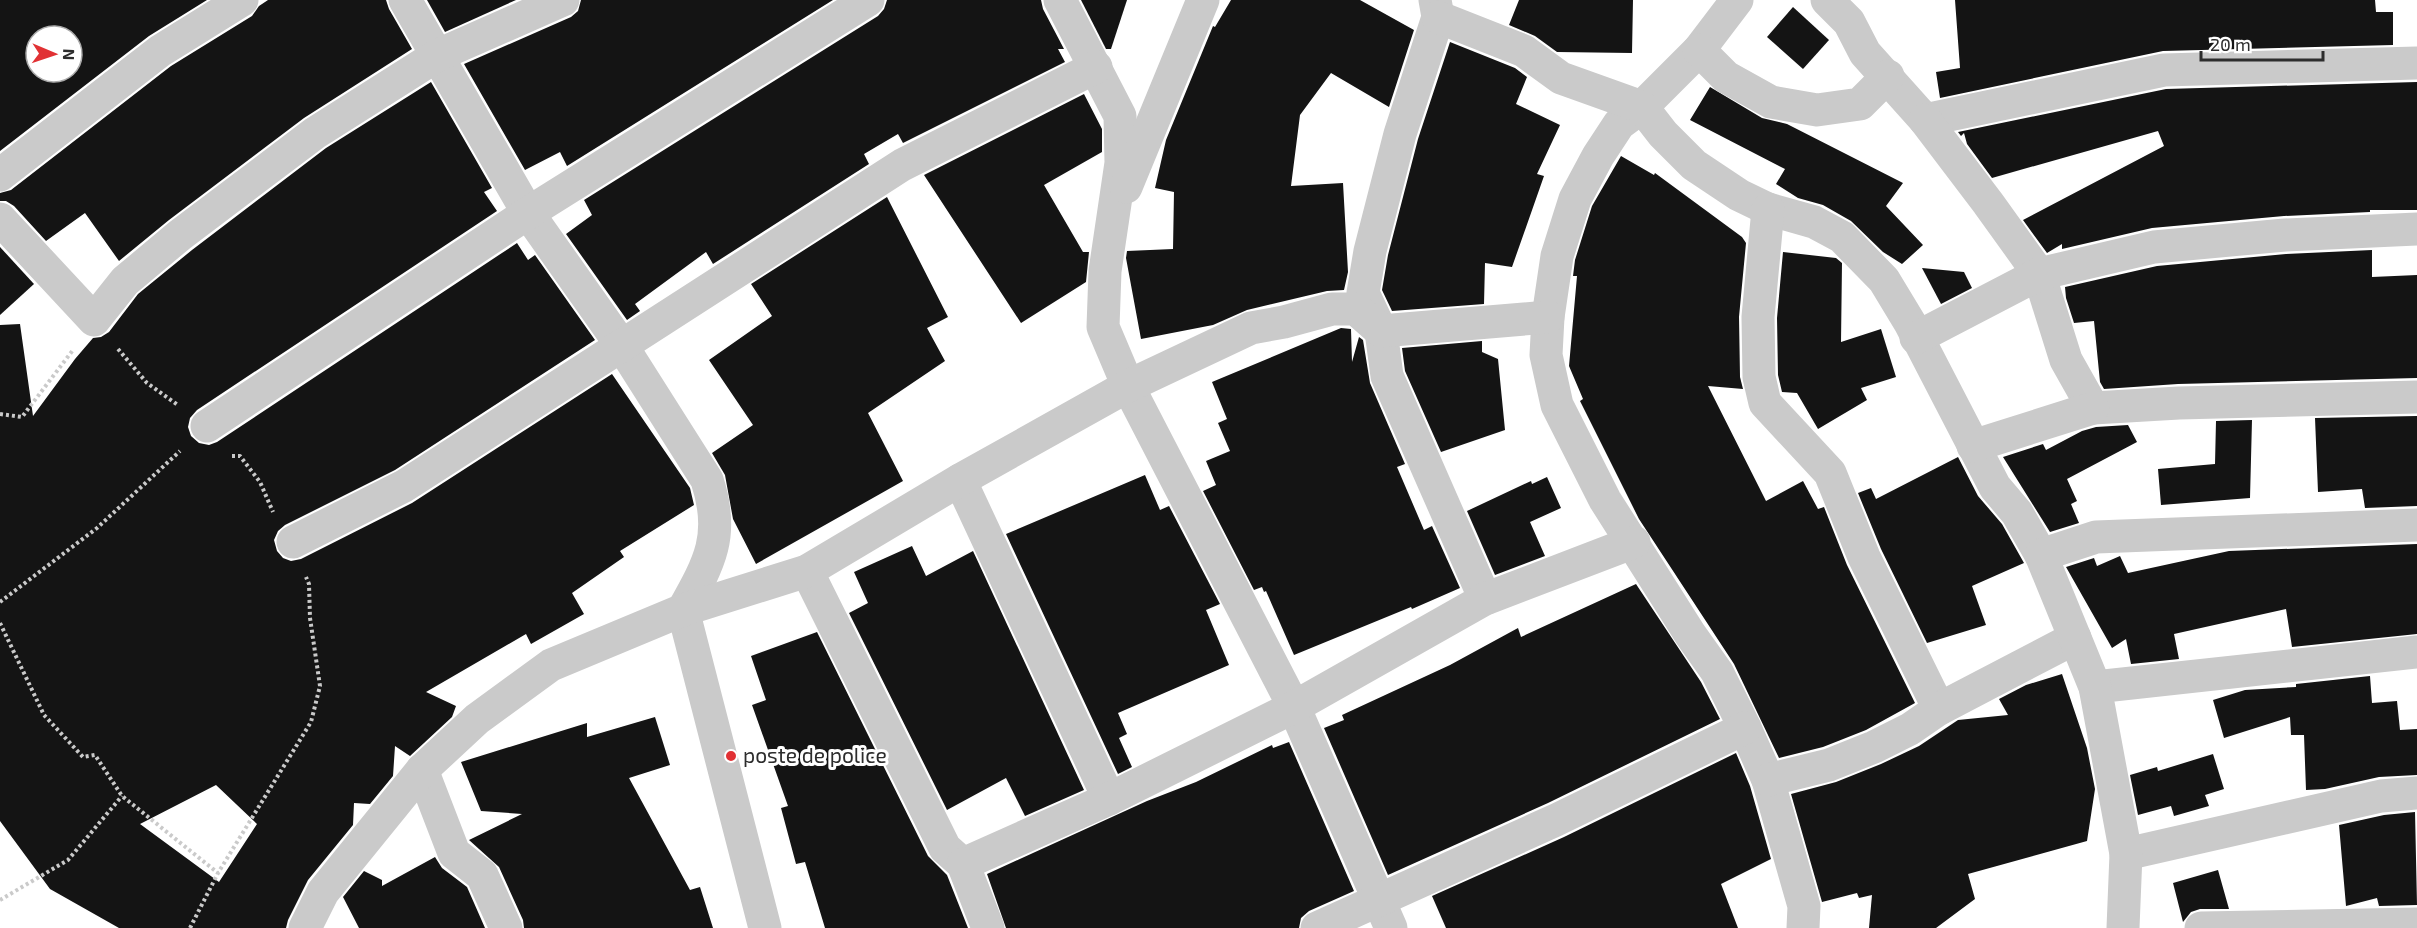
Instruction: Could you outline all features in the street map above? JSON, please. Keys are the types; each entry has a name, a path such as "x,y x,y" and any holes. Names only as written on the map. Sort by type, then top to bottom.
{"street":[{"path":"0,175 160,51 242,0"},
{"path":"405,0 528,213 622,346 707,480 714,502 715,538 705,570 683,610 765,928"},
{"path":"0,219 94,321 125,281 180,235 315,133 438,55 563,0"},
{"path":"207,426 528,213 868,0"},
{"path":"1060,0 1120,116 1121,163 1105,271 1103,327 1128,386 1294,707 1385,914"},
{"path":"1114,215 1203,0"},
{"path":"1737,0 1699,50 1642,107 1619,124 1598,156 1575,200 1557,256 1548,317 1546,355 1557,405 1605,500 1634,542 1689,634 1717,672 1745,728 1768,780 1804,906 1803,928"},
{"path":"1827,0 1849,22 1865,53 1925,120 2039,274 2066,360 2093,408"},
{"path":"1485,599 1387,376 1381,331 1363,293 1368,261 1400,134 1436,9 1524,51 1561,78 1642,107 1663,134 1694,165 1739,195 1768,209 1814,222 1842,237 1884,280 1910,323 1995,488 2017,513 2041,555 2095,687 2126,854 2123,928"},
{"path":"1699,50 1726,77 1771,102 1816,110 1860,104 1888,76"},
{"path":"1925,120 2164,70 2417,63"},
{"path":"293,543 404,486 902,165 1096,67"},
{"path":"1768,209 1758,317 1759,377 1765,403 1830,473 1864,557 1939,708"},
{"path":"1916,338 2039,274 2154,248 2285,235 2417,229"},
{"path":"305,928 323,892 422,770 477,719 551,665 683,610 807,571 960,480 1128,386 1251,328 1332,309 1356,309 1381,331 1548,317"},
{"path":"1973,446 2093,408 2180,403 2417,397"},
{"path":"960,480 1109,799"},
{"path":"2041,555 2096,537 2417,525"},
{"path":"963,864 1109,799 1294,707 1485,599 1634,542"},
{"path":"807,571 945,848 963,864 988,928"},
{"path":"1768,780 1829,765 1910,729 1939,708 2075,638"},
{"path":"2095,687 2417,652"},
{"path":"1317,928 1385,914 1556,820 1745,728"},
{"path":"422,770 454,853 482,875 506,928"},
{"path":"2126,854 2381,796 2417,793"},
{"path":"2201,928 2417,924"}],"path":[{"path":"0,414 22,417 94,321 147,383 207,426 230,456 240,456 260,482 277,521 293,543 309,584 310,618 320,686 311,723 218,873 190,928"},
{"path":"0,602 97,528 207,426"},
{"path":"0,623 44,715 83,757 95,755 122,796 218,873"},
{"path":"0,900 68,860 122,796"}],"building":[{"path":"0,0 207,0 149,36 0,151"},
{"path":"268,0 386,0 412,49 304,118 169,220 119,261 85,213 46,241 14,206 6,201 0,201 0,193 11,190 171,66 252,16 259,6"},
{"path":"427,0 516,0 445,32"},
{"path":"581,0 833,0 567,166 560,152 525,170 464,64 571,17 578,11"},
{"path":"887,0 1041,0 1043,9 1064,49 1058,49 1065,62 903,143 898,134 864,154 869,164 713,264 706,252 635,304 640,311 627,320 566,234 592,215 584,200 878,16"},
{"path":"1081,0 1127,0 1111,49 1106,49"},
{"path":"1231,0 1360,0 1414,30 1389,107 1331,73 1300,115 1291,186 1343,183 1348,272 1344,290 1327,291 1247,310 1213,325 1141,339 1126,258 1127,251 1173,249 1174,192 1155,188 1166,140 1213,26 1215,27"},
{"path":"1519,0 1633,0 1632,53 1557,52 1535,36 1509,25"},
{"path":"1955,0 2375,0 2376,12 2393,12 2393,45 2163,51 1940,98 1936,72 1960,68"},
{"path":"1793,7 1829,40 1803,69 1767,37"},
{"path":"1450,42 1515,68 1527,77 1516,104 1560,125 1537,174 1544,176 1512,267 1485,263 1484,304 1392,311 1382,290 1388,255 1418,139"},
{"path":"431,82 492,188 484,192 497,211 197,410 190,418 188,427 191,436 199,443 209,445 217,442 517,243 528,260 535,255 595,340 395,470 285,525 278,531 274,540 277,551 283,558 291,561 301,559 412,503 612,374 690,488 694,505 620,551 624,557 572,593 584,614 531,644 526,634 426,692 456,706 452,717 410,756 395,746 393,776 370,804 354,803 353,825 308,880 286,928 119,928 50,889 0,821 0,325 20,324 33,416 93,338 101,337 109,332 138,294 326,148","holes":["216,785 257,824 219,882 140,824"]},
{"path":"2417,82 2417,210 2370,210 2370,212 2284,216 2152,228 2062,249 2062,244 2047,253 2023,220 2164,146 2158,131 1992,178 1967,144 1964,133 1961,136 1958,132 2166,89"},
{"path":"1710,87 1762,118 1787,124 1903,183 1886,206 1923,245 1902,264 1883,252 1851,221 1823,205 1798,198 1776,184 1785,169 1690,120"},
{"path":"1084,94 1102,129 1102,152 1044,185 1083,252 1089,252 1086,282 1021,323 924,175"},
{"path":"1621,156 1654,175 1655,173 1742,237 1746,243 1739,317 1740,377 1743,389 1708,386 1766,501 1803,481 1818,509 1824,507 1847,565 1915,703 1866,730 1823,747 1779,758 1734,664 1639,519 1580,401 1583,399 1569,366 1577,276 1573,276 1575,260 1592,206"},
{"path":"887,197 948,317 927,328 945,361 868,413 903,481 756,564 733,519 725,475 712,453 753,425 709,360 772,316 751,284"},
{"path":"0,247 34,284 0,315"},
{"path":"2372,250 2372,277 2417,275 2417,378 2178,384 2104,389 2100,382 2094,321 2074,323 2066,298 2065,287 2157,266 2286,254"},
{"path":"1783,252 1836,258 1842,263 1841,342 1881,329 1896,377 1861,388 1867,400 1818,429 1797,393 1782,392 1778,375 1777,318"},
{"path":"1922,268 1964,272 1972,288 1941,304"},
{"path":"1341,328 1351,329 1352,362 1359,337 1363,340 1370,383 1405,464 1397,467 1424,530 1432,526 1460,588 1294,655 1266,591 1264,592 1262,587 1254,590 1203,491 1216,485 1206,461 1230,451 1218,423 1227,419 1212,382"},
{"path":"1482,341 1482,352 1498,359 1505,430 1441,452 1405,371 1402,348"},
{"path":"2417,416 2417,506 2365,508 2362,489 2318,492 2315,418"},
{"path":"2252,420 2250,498 2161,505 2158,469 2215,464 2216,421"},
{"path":"2128,425 2137,442 2067,479 2077,501 2071,504 2079,523 2050,532 2003,457 2043,444 2046,450 2082,431 2096,427"},
{"path":"1958,457 1978,496 2002,524 2024,563 1972,586 1986,625 1927,643 1881,549 1858,493 1871,488 1876,499"},
{"path":"1145,475 1160,510 1169,506 1220,604 1206,610 1229,665 1118,713 1127,734 1119,738 1132,767 1118,774 1006,534"},
{"path":"1547,477 1561,508 1530,522 1545,556 1495,575 1467,511 1531,481 1532,484"},
{"path":"2417,544 2417,634 2292,647 2286,609 2174,634 2179,659 2131,664 2126,639 2112,648 2066,567 2094,558 2097,566 2120,556 2128,573 2229,551"},
{"path":"912,546 926,576 973,551 1084,790 1025,816 1006,778 947,810 849,613 868,603 854,572"},
{"path":"1636,584 1701,682 1720,719 1548,803 1388,875 1324,728 1344,720 1342,715 1450,665 1518,628 1521,637"},
{"path":"817,632 928,856 947,875 968,928 825,928 805,862 796,864 781,808 788,806 752,705 766,700 751,656"},
{"path":"2062,674 2087,748 2095,789 2087,841 1968,874 1975,899 1936,928 1869,928 1872,895 1859,898 1857,893 1822,902 1791,794 1836,782 1881,764 1919,746 1958,720 2008,715 1999,699 2026,685"},
{"path":"2370,676 2372,703 2397,701 2400,730 2417,729 2417,775 2379,777 2325,789 2306,790 2304,735 2291,735 2290,717 2224,738 2213,700 2245,690 2296,687 2296,684"},
{"path":"655,717 670,765 629,778 690,890 700,887 713,928 524,928 523,920 499,867 469,840 522,814 481,811 461,762 587,723 587,737"},
{"path":"1289,742 1354,891 1309,911 1301,918 1299,928 1006,928 987,874 1147,801 1196,782 1272,745 1273,748"},
{"path":"1736,753 1750,786 1771,859 1721,884 1738,928 1446,928 1432,896 1564,837"},
{"path":"2213,754 2224,789 2205,795 2209,806 2174,816 2171,806 2138,815 2130,775 2157,767 2158,771"},
{"path":"2415,812 2417,905 2379,906 2377,898 2346,906 2339,825 2384,815"},
{"path":"435,857 442,868 467,887 485,928 359,928 343,897 364,871 382,880 382,886"},
{"path":"2218,870 2229,909 2200,909 2191,912 2183,922 2173,883"}],"place":[{"name":"poste de police","path":"731,756"}]}
